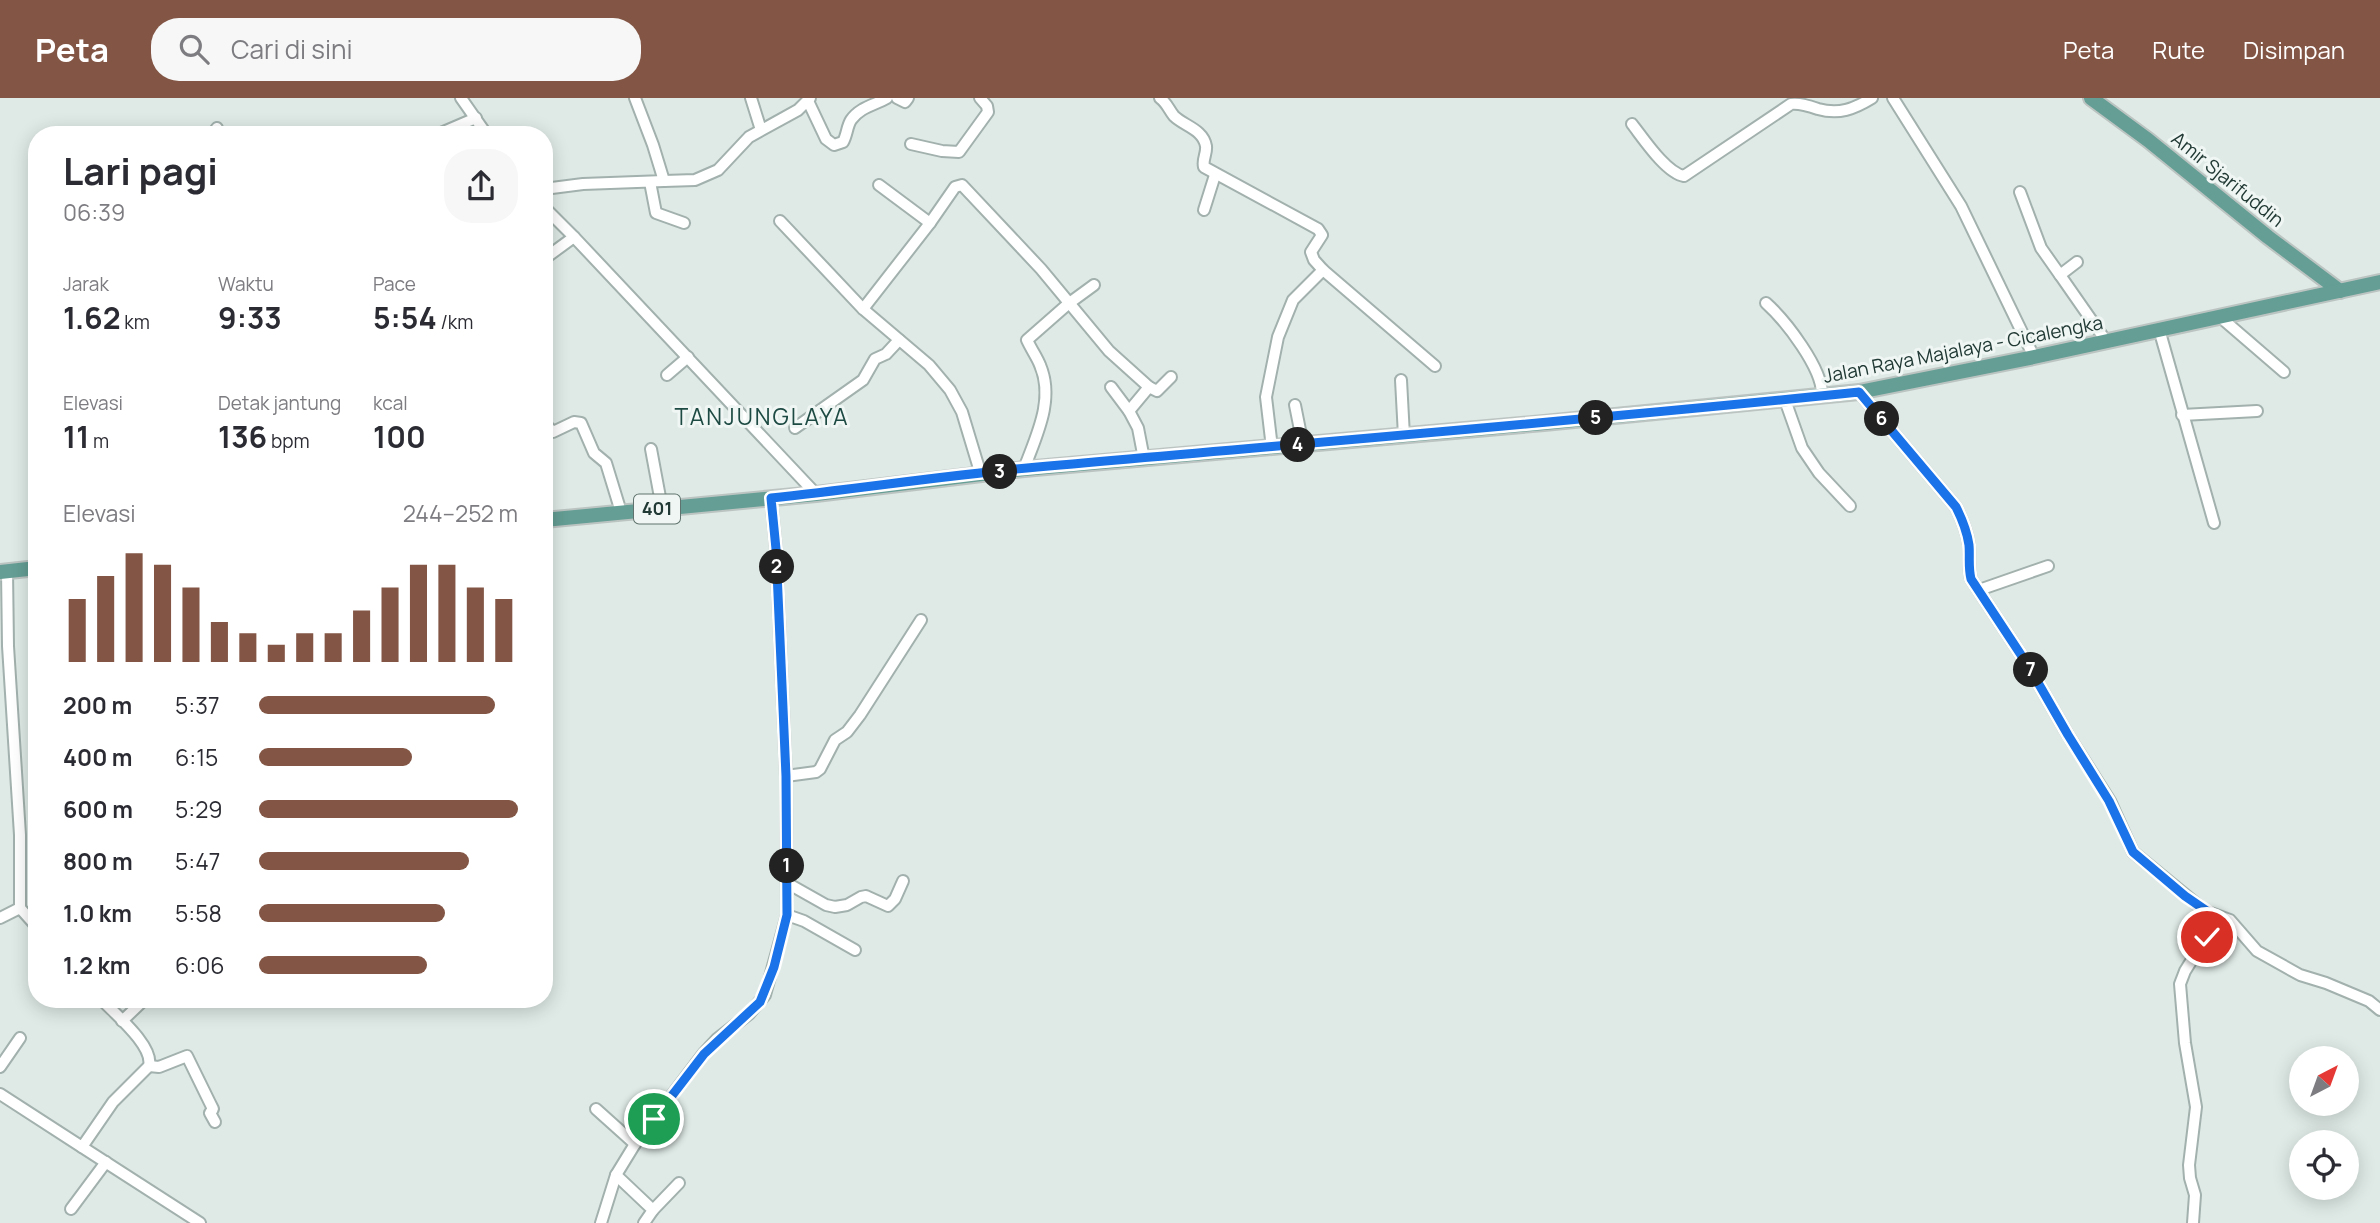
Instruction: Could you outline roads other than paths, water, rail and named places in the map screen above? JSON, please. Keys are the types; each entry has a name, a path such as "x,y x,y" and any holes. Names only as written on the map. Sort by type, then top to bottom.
{"main road":[{"name":"Amir Sjarifuddin","path":"2091,98 2340,291"},
{"name":"Jalan Raya Majalaya - Cicalengka","path":"553,519 816,494 1024,469 1859,392 2380,282"},
{"path":"3,571 28,569"}],"street":[{"path":"461,98 481,126"},
{"path":"635,98 664,181"},
{"path":"751,98 761,130"},
{"path":"553,188 583,184 695,180 718,170 749,137 798,110 809,99 826,139 834,145 843,142 850,121 857,113 887,98"},
{"path":"897,98 905,102 908,98"},
{"path":"911,144 959,152 988,112 987,106 980,98"},
{"path":"1160,98 1176,117 1204,139 1206,150 1203,166 1318,229 1322,234 1312,254 1323,270 1435,366"},
{"path":"1632,124 1663,162 1677,175 1684,176 1791,104 1802,104 1837,113 1854,108 1872,98"},
{"path":"1893,98 1961,206 2034,357"},
{"path":"457,126 476,118"},
{"path":"1204,210 1215,174"},
{"path":"650,182 656,213 684,223"},
{"path":"879,185 930,223"},
{"path":"863,309 955,187 962,185 1041,269 1109,351 1157,391 1171,377"},
{"path":"2020,192 2041,248 2106,341"},
{"path":"553,216 816,494"},
{"path":"780,221 863,309 929,365 950,390 962,412 981,475"},
{"path":"553,253 574,236"},
{"path":"2060,275 2077,262"},
{"path":"1272,448 1266,397 1278,337 1293,300 1323,270"},
{"path":"1024,469 1043,418 1045,390 1040,363 1027,340 1094,285"},
{"path":"1766,303 1781,316 1796,337 1820,377 1822,396"},
{"path":"2219,316 2284,372"},
{"path":"2159,329 2214,523"},
{"path":"795,428 863,380 874,359 886,354 900,340"},
{"path":"667,375 688,357"},
{"path":"1401,380 1404,436"},
{"path":"1111,387 1129,411 1140,433 1144,459"},
{"path":"1129,411 1149,387"},
{"path":"1859,392 1956,507 1969,545 1971,579 2029,667 2109,801 2133,852 2192,901 2214,916 2230,920 2257,951 2300,975 2369,1001 2380,1010"},
{"path":"1785,400 1802,448 1819,473 1850,506"},
{"path":"1295,405 1303,445"},
{"path":"2182,415 2257,411"},
{"path":"553,432 574,422 581,423 594,453 606,463 621,512"},
{"path":"651,449 662,508"},
{"path":"601,1223 616,1175 635,1144 704,1054 760,1002 774,967 787,915 786,776 776,549 771,498"},
{"path":"1979,590 2048,566"},
{"path":"3,571 19,835 20,908 28,917"},
{"path":"786,776 819,771 835,740 847,732 860,715 922,620"},
{"path":"787,883 826,905 835,907 847,905 866,896 887,906 895,899 903,881"},
{"path":"0,918 20,908"},
{"path":"787,915 804,921 855,950"},
{"path":"2193,1223 2195,1195 2189,1165 2196,1107 2185,1043 2180,984 2211,929 2214,916"},
{"path":"82,1147 113,1102 149,1066 150,1057 147,1050 110,1008"},
{"path":"122,1021 136,1008"},
{"path":"0,1067 20,1038"},
{"path":"149,1066 159,1067 187,1056 212,1107 210,1113 215,1122"},
{"path":"0,1094 200,1223"},
{"path":"596,1109 635,1144"},
{"path":"71,1209 106,1162"},
{"path":"616,1175 653,1210"},
{"path":"644,1223 679,1182"}],"district":[{"name":"TANJUNGLAYA","path":"762,417"}]}
